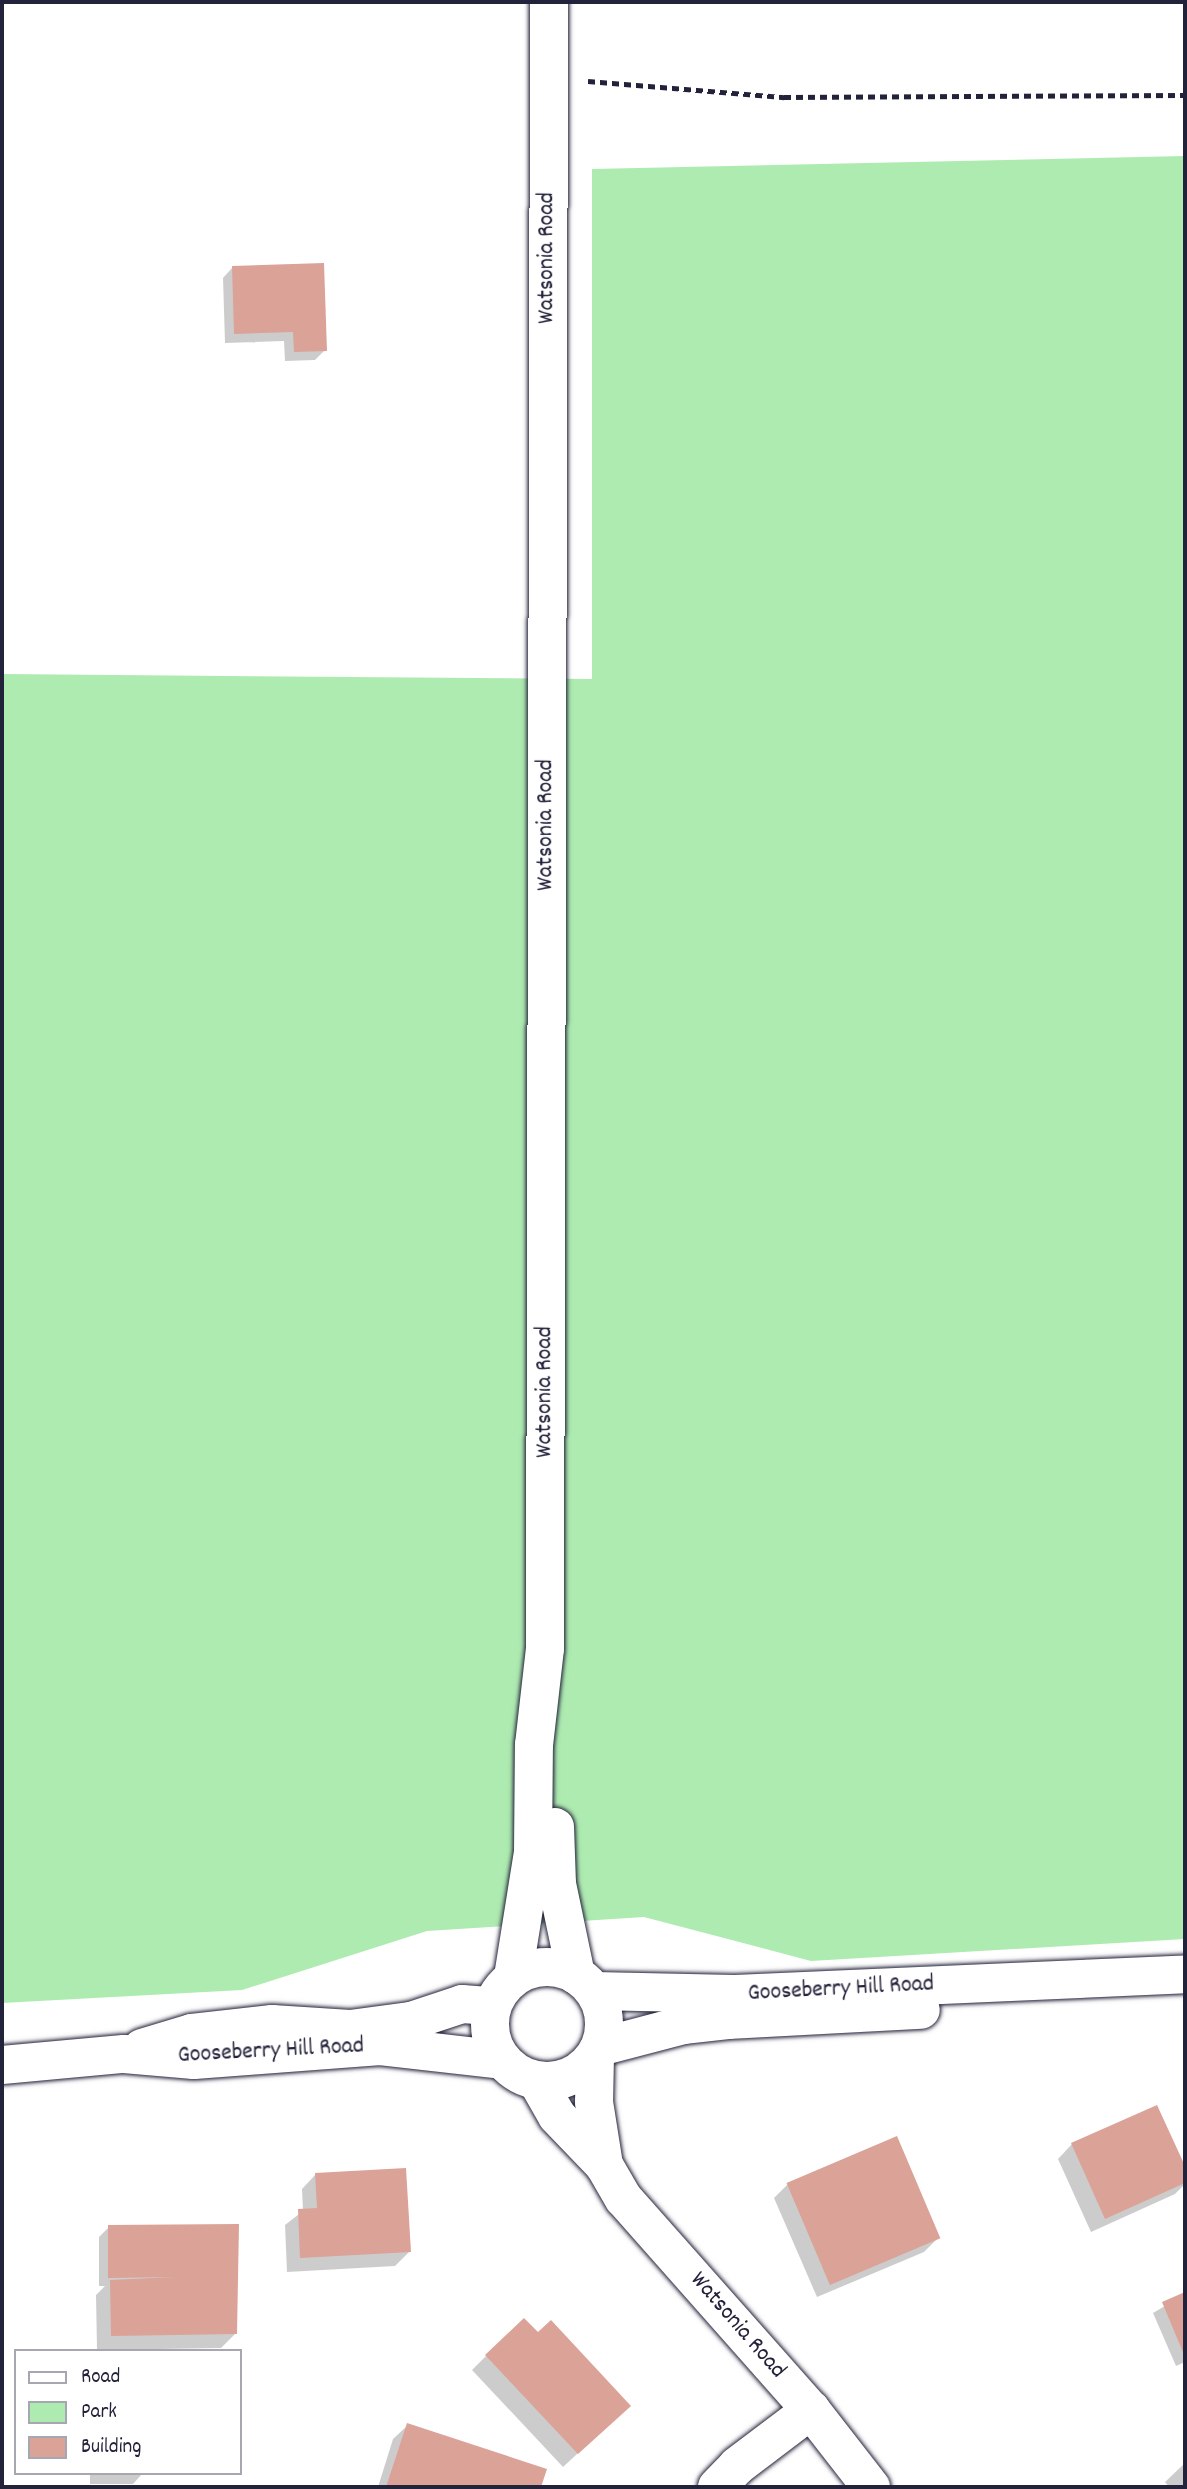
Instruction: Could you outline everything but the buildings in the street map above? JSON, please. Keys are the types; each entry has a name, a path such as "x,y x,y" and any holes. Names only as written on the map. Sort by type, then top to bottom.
{"street":[{"name":"Watsonia Road","path":"503,1991 533,1852 534,1745 545,1649 549,2"},
{"name":"Watsonia Road","path":"545,1649 556,1686 560,1735 557,1884 585,1983"},
{"path":"545,1966 585,1983 605,2018 598,2052 569,2076 537,2081 502,2060 489,2035 503,1991 545,1966"},
{"name":"Gooseberry Hill Road","path":"585,1983 735,1994 1089,1982 1185,1974"},
{"name":"Gooseberry Hill Road","path":"598,2052 683,2025 932,2009 1089,1982"},
{"name":"Gooseberry Hill Road","path":"124,2054 192,2034 272,2024 350,2029 411,2021 503,1991"},
{"name":"Gooseberry Hill Road","path":"2,2065 124,2054 194,2060 380,2046 502,2060"},
{"name":"Watsonia Road","path":"598,2052 594,2102 604,2165"},
{"name":"Watsonia Road","path":"537,2081 557,2116 604,2165 624,2199 811,2410 871,2487"},
{"path":"717,2487 737,2466 811,2410"}],"path":[{"path":"549,74 676,92 784,97 1185,95"}],"green space":[{"path":"1185,156 1185,1939 811,1961 644,1917 427,1931 242,1990 2,2003 2,674 592,679 592,169"}]}
